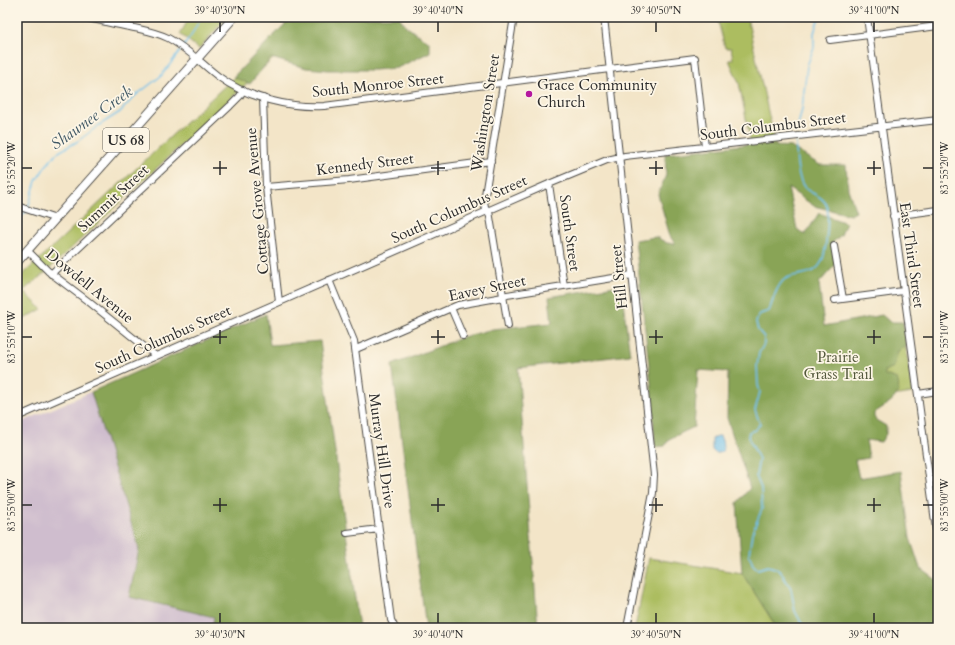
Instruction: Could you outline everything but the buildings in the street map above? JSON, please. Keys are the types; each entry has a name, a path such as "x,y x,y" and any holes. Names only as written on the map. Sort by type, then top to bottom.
{"main road":[{"name":"US 68","path":"17,262 234,17"}],"street":[{"name":"South Monroe Street","path":"82,17 154,32 178,44 225,81 263,98 294,105 324,106 696,58 705,147"},
{"name":"Washington Street","path":"508,326 489,211 485,207 484,201 502,83 514,17"},
{"name":"Hill Street","path":"604,17 654,475 653,493 627,628"},
{"name":"East Third Street","path":"867,17 938,544"},
{"path":"830,40 938,26"},
{"name":"Summit Street","path":"51,274 230,106 240,96 243,90"},
{"name":"Cottage Grove Avenue","path":"263,98 266,188 279,302"},
{"name":"South Columbus Street","path":"17,417 607,160 619,157 938,120"},
{"name":"Kennedy Street","path":"266,188 349,180 490,161"},
{"name":"South Street","path":"549,184 564,286"},
{"path":"18,206 56,219"},
{"path":"893,216 936,210"},
{"path":"834,246 843,299"},
{"name":"Dowdell Avenue","path":"27,250 51,274 89,302 156,356"},
{"name":"Eavey Street","path":"356,349 451,308 467,303 632,275"},
{"name":"Murray Hill Drive","path":"329,280 349,326 356,349 391,620 395,628"},
{"path":"835,300 904,290"},
{"path":"451,308 463,336"},
{"path":"918,394 938,391"},
{"path":"930,480 938,479"},
{"path":"347,534 380,529"}],"shaded area":[{"path":"91,392 139,549 129,597 214,617 212,628 17,628 17,424"}],"green space":[{"path":"190,17 227,17 199,49 180,34"},
{"path":"292,17 399,17 407,27 430,43 430,52 397,68 374,70 328,70 306,68 271,58 250,84 233,77"},
{"name":"Prairie Grass Trail","path":"717,17 747,17 817,331 902,323 913,393 834,404 751,144 739,83 729,60 733,59 731,48 725,48"},
{"path":"290,43 46,272 23,291 42,309 17,323 17,280 244,68"},
{"name":"Prairie Grass Trail","path":"751,144 791,147 820,165 846,165 848,189 856,212 850,215 814,206 788,188 797,229 805,235 819,213 846,223 841,235 832,243 835,265 819,283 824,326 882,315 890,322 903,322 907,346 898,351 894,367 884,371 885,375 897,379 899,385 898,391 889,403 874,413 876,420 886,426 886,434 881,442 866,440 869,458 855,460 859,478 901,471 910,538 920,568 938,581 938,628 777,628 742,573 737,503 750,488 727,418 728,372 698,370 694,427 669,439 665,446 655,447 651,383 635,240 656,237 667,243 675,244 670,236 658,194 666,175 665,154"},
{"path":"621,285 630,355 518,368 538,628 426,628 392,365 463,337 493,329 552,323 549,297"},
{"path":"266,314 270,345 320,341 359,628 212,628 214,617 129,597 139,549 91,392"},
{"path":"649,558 742,573 777,628 635,628"}],"water":[{"path":"720,436 723,445 723,450 720,453 715,453 712,450 712,439"}],"waterway":[{"name":"Shawnee Creek","path":"183,47 191,36 201,17"},
{"path":"797,130 802,109 807,66 814,47 814,33 819,17"},
{"name":"Shawnee Creek","path":"28,208 36,181 57,153 78,141 120,112 135,96 161,76 181,50"},
{"path":"796,142 799,174 803,185 806,189 819,196 826,204 828,215 826,241 822,261 819,266 815,270 805,274 785,279 777,290 769,311 760,314 756,322 758,330 764,337 764,344 759,353 757,366 760,392 755,410 760,424 755,430 749,432 748,437 759,459 756,476 761,488 762,509 752,533 749,554 753,565 758,569 768,566 781,572 791,589 795,611 802,624 810,628"},
{"name":"Shawnee Creek","path":"17,221 27,211"}],"place":[{"name":"Grace Community Church","path":"529,94"}]}
